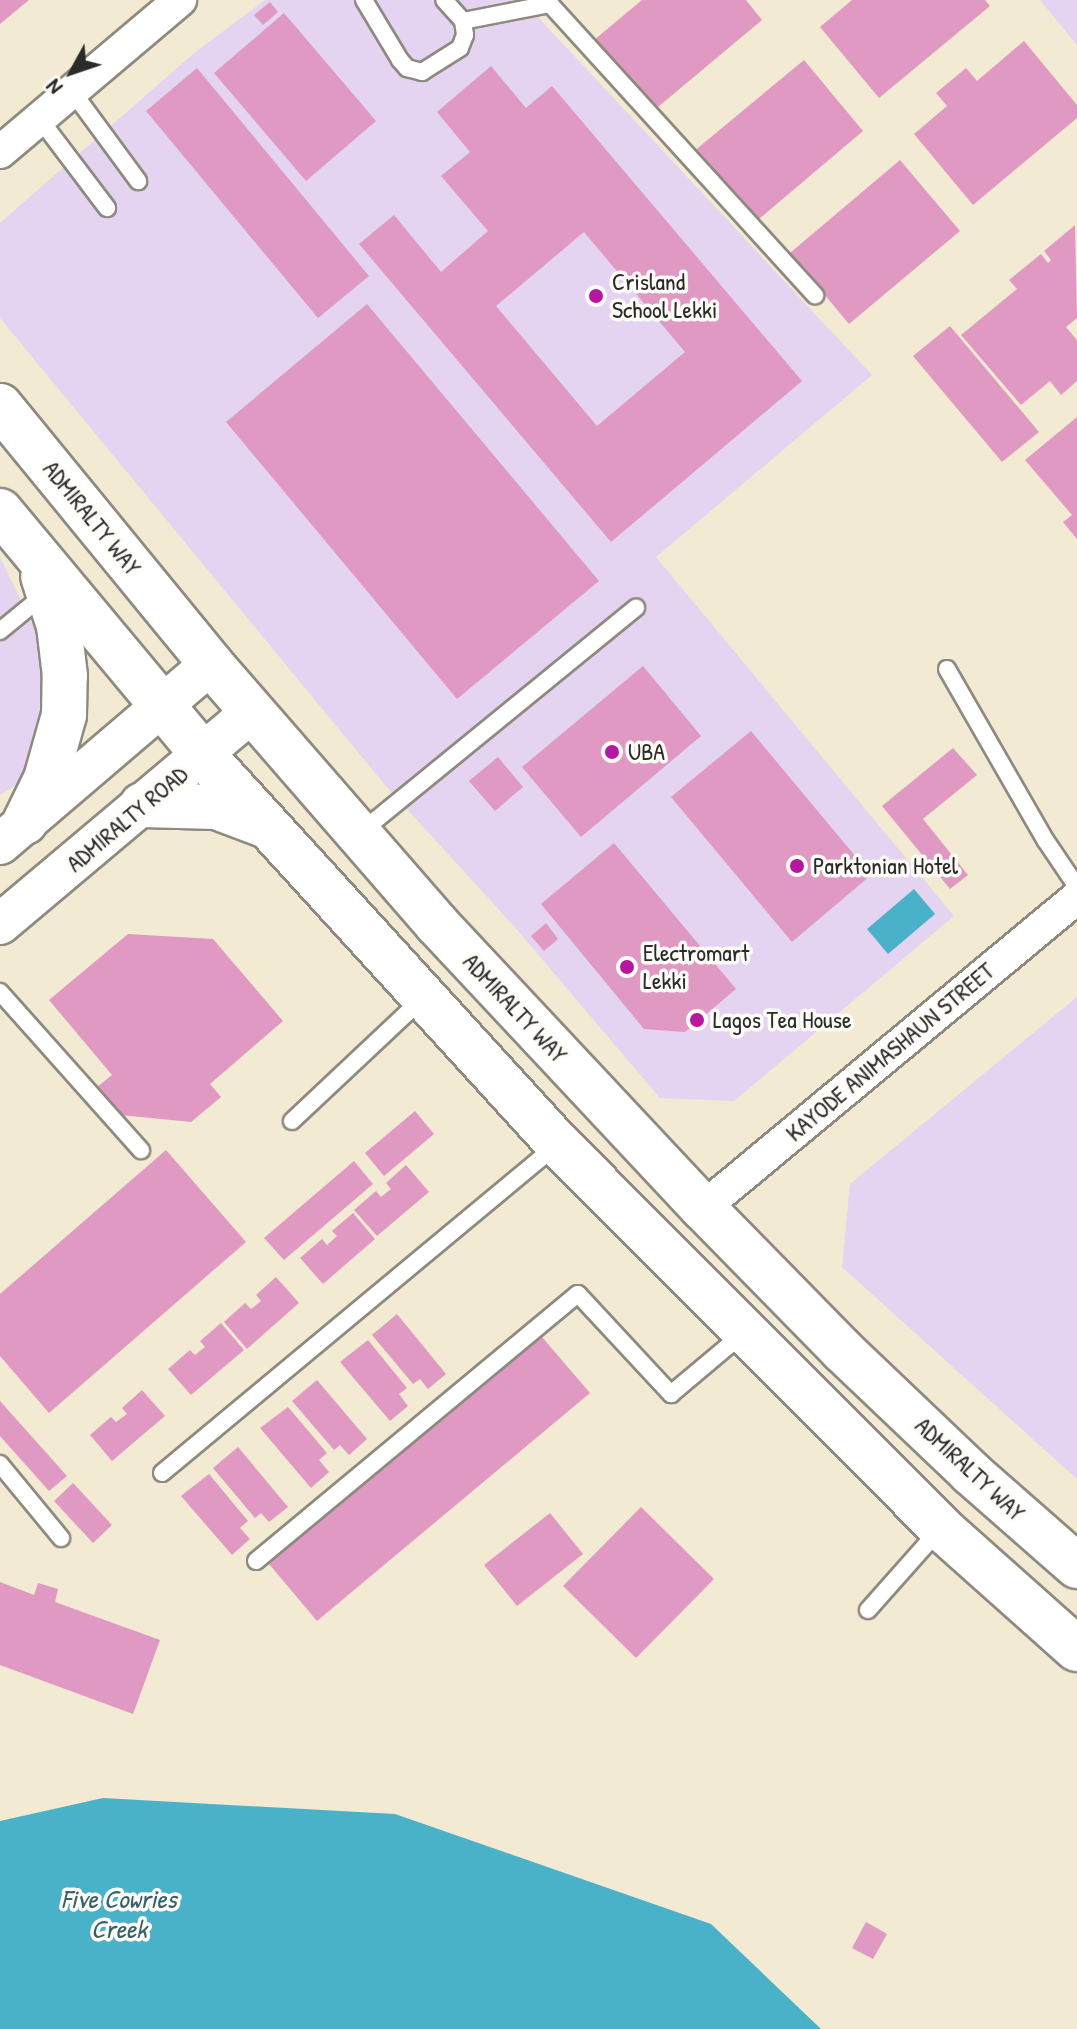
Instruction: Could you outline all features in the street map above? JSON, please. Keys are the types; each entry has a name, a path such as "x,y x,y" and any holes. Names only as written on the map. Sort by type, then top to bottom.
{"main road":[{"name":"ADMIRALTY WAY","path":"0,406 211,664 437,924 703,1208 842,1350 971,1473 1077,1566"},
{"path":"0,511 42,573 203,755 558,1144 941,1528 1077,1649"},
{"path":"13,833 46,779 64,715 65,676 59,626 42,573"},
{"path":"142,805 216,807 268,826"}],"street":[{"path":"0,152 180,0"},
{"path":"13,833 211,664"},
{"name":"ADMIRALTY ROAD","path":"0,924 252,712"},
{"name":"KAYODE ANIMASHAUN STREET","path":"703,1208 1077,897"}],"lane":[{"path":"364,0 400,60 407,68 422,72 460,48 465,35 463,21 444,0"},
{"path":"463,21 548,2 815,295"},
{"path":"72,91 138,181"},
{"path":"39,118 107,208"},
{"path":"0,631 42,573"},
{"path":"360,833 636,608"},
{"path":"947,669 1046,841 1077,887"},
{"path":"0,992 141,1150"},
{"path":"292,1121 423,998"},
{"path":"162,1473 558,1144"},
{"path":"256,1561 578,1294 671,1394 747,1331"},
{"path":"0,1464 61,1538"},
{"path":"868,1610 941,1528"}],"shaded area":[{"path":"265,0 522,0 872,375 656,557 954,916 734,1101 660,1098 513,925 385,785 0,318 0,223 193,54"},
{"path":"1040,0 1077,0 1077,45"},
{"path":"0,557 33,625 45,672 47,715 23,781 0,795"},
{"path":"1077,997 1077,1479 842,1267 850,1184"}],"water":[{"path":"914,889 935,914 888,954 867,929"},
{"name":"Five Cowries Creek","path":"103,1798 395,1814 711,1924 821,2029 0,2029 0,1821"}],"building":[{"path":"0,0 29,0 0,24"},
{"path":"642,0 746,0 762,20 652,112 593,41"},
{"path":"852,0 985,0 990,6 879,98 820,27"},
{"path":"270,2 278,12 263,25 254,15"},
{"path":"284,13 376,121 306,181 214,73"},
{"path":"1024,41 1077,105 1077,118 973,205 914,134 947,106 936,93 966,68 977,81"},
{"path":"804,60 863,131 753,224 693,152"},
{"path":"491,66 526,108 552,86 802,381 611,542 359,244 394,215 441,272 488,231 441,176 470,152 437,112","holes":["584,232 685,352 597,426 496,306"]},
{"path":"197,68 369,276 318,318 146,111"},
{"path":"900,160 960,231 849,324 790,253"},
{"path":"1075,225 1077,318 1066,327 1077,340 1077,381 1061,395 1050,381 1021,405 961,335 1017,289 1009,280 1041,254 1048,263 1051,260 1044,251"},
{"path":"367,304 599,581 457,699 226,422"},
{"path":"950,326 1039,432 1002,462 913,356"},
{"path":"1077,417 1077,539 1063,522 1072,515 1025,460"},
{"name":"UBA","path":"643,666 701,736 581,837 522,767"},
{"path":"751,731 871,875 792,942 671,797"},
{"path":"953,748 977,775 923,819 968,875 950,889 882,806"},
{"path":"498,757 523,787 495,811 469,781"},
{"path":"614,843 736,989 685,1032 644,1029 541,904"},
{"path":"546,923 558,939 544,951 531,936"},
{"path":"128,934 213,939 283,1021 210,1084 221,1097 191,1122 121,1115 97,1087 112,1075 49,1000"},
{"path":"415,1111 434,1134 384,1176 365,1153"},
{"path":"166,1150 246,1242 49,1413 0,1356 0,1294"},
{"path":"354,1161 373,1184 284,1260 264,1238"},
{"path":"406,1165 429,1192 377,1236 354,1210 376,1191 381,1197 391,1189 386,1183"},
{"path":"353,1213 375,1239 323,1284 300,1258 322,1239 327,1245 337,1236 332,1231"},
{"path":"276,1277 299,1303 247,1349 224,1322 245,1303 251,1309 261,1301 256,1295"},
{"path":"397,1314 446,1374 428,1389 420,1379 413,1384 372,1335"},
{"path":"221,1323 244,1350 191,1395 168,1369 190,1350 195,1355 205,1347 200,1341"},
{"path":"536,1330 590,1393 317,1621 264,1558"},
{"path":"368,1340 407,1388 399,1394 408,1406 390,1421 340,1362"},
{"path":"317,1380 367,1439 349,1455 340,1445 334,1450 292,1401"},
{"path":"142,1390 165,1416 112,1461 90,1435 111,1417 116,1422 127,1414 122,1408"},
{"path":"0,1401 67,1476 49,1491 0,1436"},
{"path":"288,1407 327,1453 319,1460 329,1472 311,1488 260,1428"},
{"path":"238,1447 288,1507 269,1522 261,1513 255,1518 213,1468"},
{"path":"209,1474 248,1521 240,1528 250,1539 232,1555 181,1496"},
{"path":"73,1483 112,1525 93,1543 54,1501"},
{"path":"641,1507 714,1579 636,1658 563,1586"},
{"path":"550,1513 583,1554 517,1606 484,1565"},
{"path":"0,1582 34,1595 38,1583 58,1589 55,1602 160,1640 133,1714 0,1665"},
{"path":"866,1922 887,1934 873,1959 852,1948"}],"place":[{"name":"Crisland School Lekki","path":"596,296"},
{"name":"UBA","path":"612,752"},
{"name":"Parktonian Hotel","path":"797,866"},
{"name":"Electromart Lekki","path":"627,967"},
{"name":"Lagos Tea House","path":"697,1020"}]}
